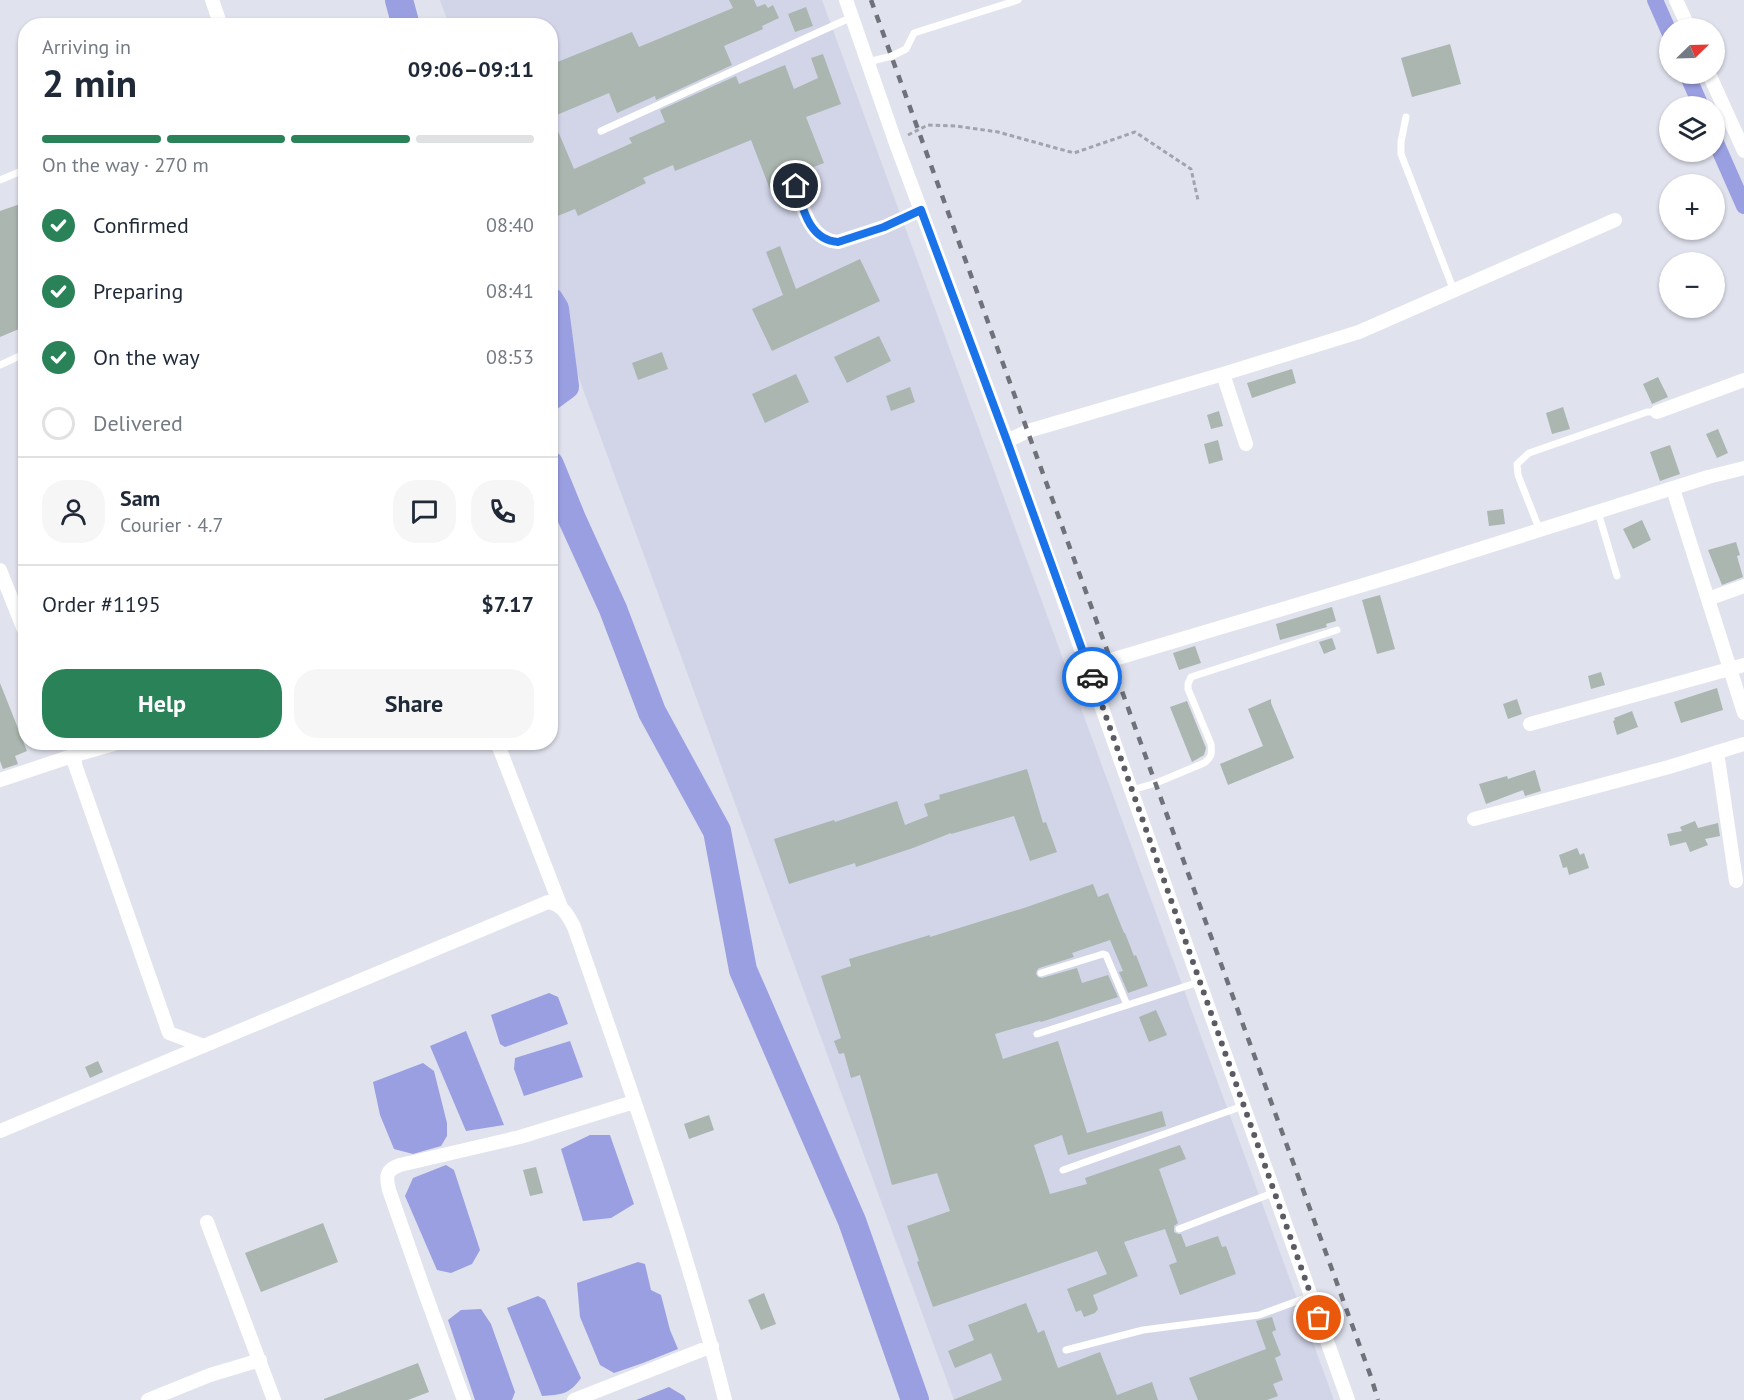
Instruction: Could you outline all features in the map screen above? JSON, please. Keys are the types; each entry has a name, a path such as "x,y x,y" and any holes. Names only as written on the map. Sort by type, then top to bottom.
{"street":[{"path":"212,0 218,18"},
{"path":"846,0 1132,790 1346,1399"},
{"path":"1676,0 1684,18"},
{"path":"1714,84 1739,129 1744,151"},
{"path":"796,186 802,207 812,226 818,235 832,242 884,227 921,210"},
{"path":"1007,441 1028,431 1359,332 1615,220"},
{"path":"1223,374 1246,444"},
{"path":"1657,412 1744,380"},
{"path":"1088,668 1744,468"},
{"path":"1673,489 1744,713"},
{"path":"0,570 18,605"},
{"path":"1708,599 1744,586"},
{"path":"1530,724 1744,665"},
{"path":"1474,819 1744,744"},
{"path":"70,750 169,1033 204,1046"},
{"path":"0,780 93,750"},
{"path":"500,750 561,907 574,927 675,1226 712,1346 725,1400"},
{"path":"1717,752 1736,881"},
{"path":"0,1131 548,902 561,907"},
{"path":"464,1400 389,1190 387,1179 389,1172 400,1165 520,1137 634,1102"},
{"path":"207,1222 274,1400"},
{"path":"574,1400 712,1346"},
{"path":"148,1400 260,1360"}],"lane":[{"path":"868,62 906,50 914,33 1018,0"},
{"path":"602,130 852,17"},
{"path":"1407,117 1401,142 1401,154 1454,291"},
{"path":"0,180 18,172"},
{"path":"0,365 18,357"},
{"path":"1540,531 1518,475 1516,464 1529,453 1647,412 1657,412"},
{"path":"1598,512 1617,576"},
{"path":"1132,790 1156,783 1210,759 1211,744 1188,689 1191,677 1337,630"},
{"path":"1041,973 1106,955 1127,1005"},
{"path":"1037,1034 1199,982"},
{"path":"1063,1170 1243,1106"},
{"path":"1179,1229 1275,1192"},
{"path":"1066,1350 1143,1330 1259,1315 1311,1296"}],"path":[{"path":"896,141 928,125 956,126 998,132 1074,153 1135,132 1191,169 1198,200"}],"shaded area":[{"path":"440,0 822,0 1334,1400 954,1400 558,321 558,18 446,18"}],"water":[{"path":"549,993 558,997 568,1024 505,1047 500,1044 491,1015"},
{"path":"466,1031 504,1125 466,1131 430,1046"},
{"path":"570,1041 583,1077 524,1096 514,1069 515,1058"},
{"path":"423,1063 434,1071 447,1123 447,1136 441,1146 413,1154 394,1149 380,1115 373,1082"},
{"path":"590,1135 610,1135 634,1204 611,1218 583,1221 561,1149"},
{"path":"446,1165 454,1170 480,1250 472,1264 451,1273 437,1270 405,1196 413,1178"},
{"path":"638,1262 645,1264 651,1290 661,1295 670,1330 678,1349 614,1373 600,1365 580,1317 577,1283"},
{"path":"538,1296 545,1300 581,1378 573,1387 560,1394 542,1396 507,1308"},
{"path":"481,1309 491,1324 515,1392 512,1400 475,1400 448,1320 461,1310"},
{"path":"669,1387 684,1396 686,1400 636,1400"}],"building":[{"path":"729,0 754,0 757,7 765,4 768,8 773,5 779,18 762,26 763,29 724,46 732,65 656,100 655,96 617,113 609,93 558,114 558,62 632,32 639,47 733,8"},
{"path":"806,7 813,26 795,32 788,14"},
{"path":"1450,44 1461,84 1412,97 1401,58"},
{"path":"823,54 841,104 806,117 824,163 814,167 817,174 802,180 797,177 793,178 789,180 787,186 771,192 751,140 675,171 673,165 643,178 646,183 578,216 575,209 558,216 558,131 574,169 632,143 629,138 665,122 660,110 736,76 739,84 785,65 794,89 818,78 811,58"},
{"path":"18,205 18,329 0,337 0,211"},
{"path":"780,246 796,289 860,259 880,301 772,351 752,309 783,295 766,252"},
{"path":"879,336 891,361 847,383 834,357"},
{"path":"662,352 668,369 638,380 632,363"},
{"path":"1292,369 1296,383 1252,398 1247,383"},
{"path":"796,374 809,402 765,423 752,394"},
{"path":"1658,377 1668,397 1652,404 1643,384"},
{"path":"910,387 915,402 891,411 886,396"},
{"path":"1563,407 1570,429 1552,434 1546,413"},
{"path":"1219,411 1223,426 1211,429 1207,415"},
{"path":"1718,429 1728,453 1717,458 1706,434"},
{"path":"1218,440 1223,460 1209,464 1204,444"},
{"path":"1670,445 1680,474 1660,481 1650,452"},
{"path":"1503,509 1505,524 1489,526 1487,511"},
{"path":"1642,520 1651,540 1633,549 1623,529"},
{"path":"1736,542 1743,577 1722,585 1708,550"},
{"path":"1380,595 1395,649 1377,654 1362,600"},
{"path":"1332,607 1336,621 1326,624 1327,627 1280,640 1276,624"},
{"path":"1332,638 1336,649 1324,654 1319,642"},
{"path":"1195,646 1201,663 1179,670 1173,653"},
{"path":"1601,672 1605,685 1591,689 1588,676"},
{"path":"0,683 18,728 18,750 27,751 15,756 18,764 3,769 0,761"},
{"path":"1717,688 1723,710 1681,723 1674,702"},
{"path":"1271,699 1294,758 1228,785 1220,764 1263,746 1248,709"},
{"path":"1517,699 1522,714 1508,719 1503,704"},
{"path":"1187,701 1206,748 1204,755 1192,762 1170,707"},
{"path":"1632,711 1638,727 1617,735 1614,718"},
{"path":"1027,769 1043,823 1046,822 1057,852 1030,861 1014,816 951,833 856,867 855,863 789,884 774,839 897,801 905,825 928,816 924,804 940,799 939,795"},
{"path":"1535,770 1541,791 1525,796 1523,790 1486,804 1479,784 1507,776 1508,779"},
{"path":"1695,821 1698,828 1718,823 1720,836 1705,839 1708,845 1690,852 1686,842 1670,846 1667,834 1682,831 1680,827"},
{"path":"1577,848 1580,855 1584,853 1589,868 1569,875 1567,867 1563,868 1559,855"},
{"path":"1093,884 1098,897 1108,893 1148,986 1128,993 1119,972 1123,971 1110,940 1072,953 1074,957 1039,968 1036,974 1042,978 1077,968 1082,983 1108,975 1118,997 995,1034 1003,1059 1058,1041 1087,1133 1162,1111 1166,1126 1068,1155 1062,1135 1034,1145 1050,1194 1087,1184 1085,1178 1180,1145 1186,1159 1159,1169 1178,1223 1174,1226 1174,1232 1181,1234 1186,1247 1218,1236 1222,1247 1226,1246 1236,1274 1180,1295 1169,1265 1177,1262 1165,1229 1124,1242 1138,1276 1093,1295 1098,1309 1095,1313 1084,1317 1081,1310 1076,1312 1067,1289 1107,1274 1097,1251 933,1307 907,1226 950,1211 937,1173 892,1185 860,1075 851,1078 844,1053 839,1054 834,1041 841,1038 821,976 851,966 849,959 930,935 930,937"},
{"path":"1156,1010 1167,1035 1149,1042 1139,1017"},
{"path":"98,1061 103,1072 90,1078 85,1067"},
{"path":"709,1115 714,1130 689,1139 684,1124"},
{"path":"536,1167 543,1193 530,1196 523,1170"},
{"path":"323,1223 338,1262 261,1292 245,1253"},
{"path":"764,1293 776,1324 761,1330 748,1300"},
{"path":"1026,1303 1038,1333 1044,1330 1058,1368 1100,1352 1117,1395 1152,1382 1158,1400 953,1400 1002,1380 991,1353 955,1368 948,1351 974,1340 968,1325"},
{"path":"1272,1317 1276,1330 1272,1332 1281,1355 1275,1358 1283,1380 1273,1384 1278,1396 1267,1400 1198,1400 1189,1378 1266,1349 1256,1321"},
{"path":"418,1363 429,1392 408,1400 324,1400 324,1399"}],"waterway":[{"path":"399,0 404,18"},
{"path":"1655,0 1663,18"},
{"path":"1691,84 1697,96"},
{"path":"1725,162 1744,206"},
{"path":"558,332 565,386 558,391"},
{"path":"558,485 613,609 652,712 717,831 743,970 852,1221 915,1400"}],"railway":[{"path":"871,0 1378,1400"}],"way so far":[{"path":"1092,677 1319,1318"}],"route":[{"path":"796,186 802,207 812,226 818,235 832,242 884,227 921,210 1092,677"}]}
